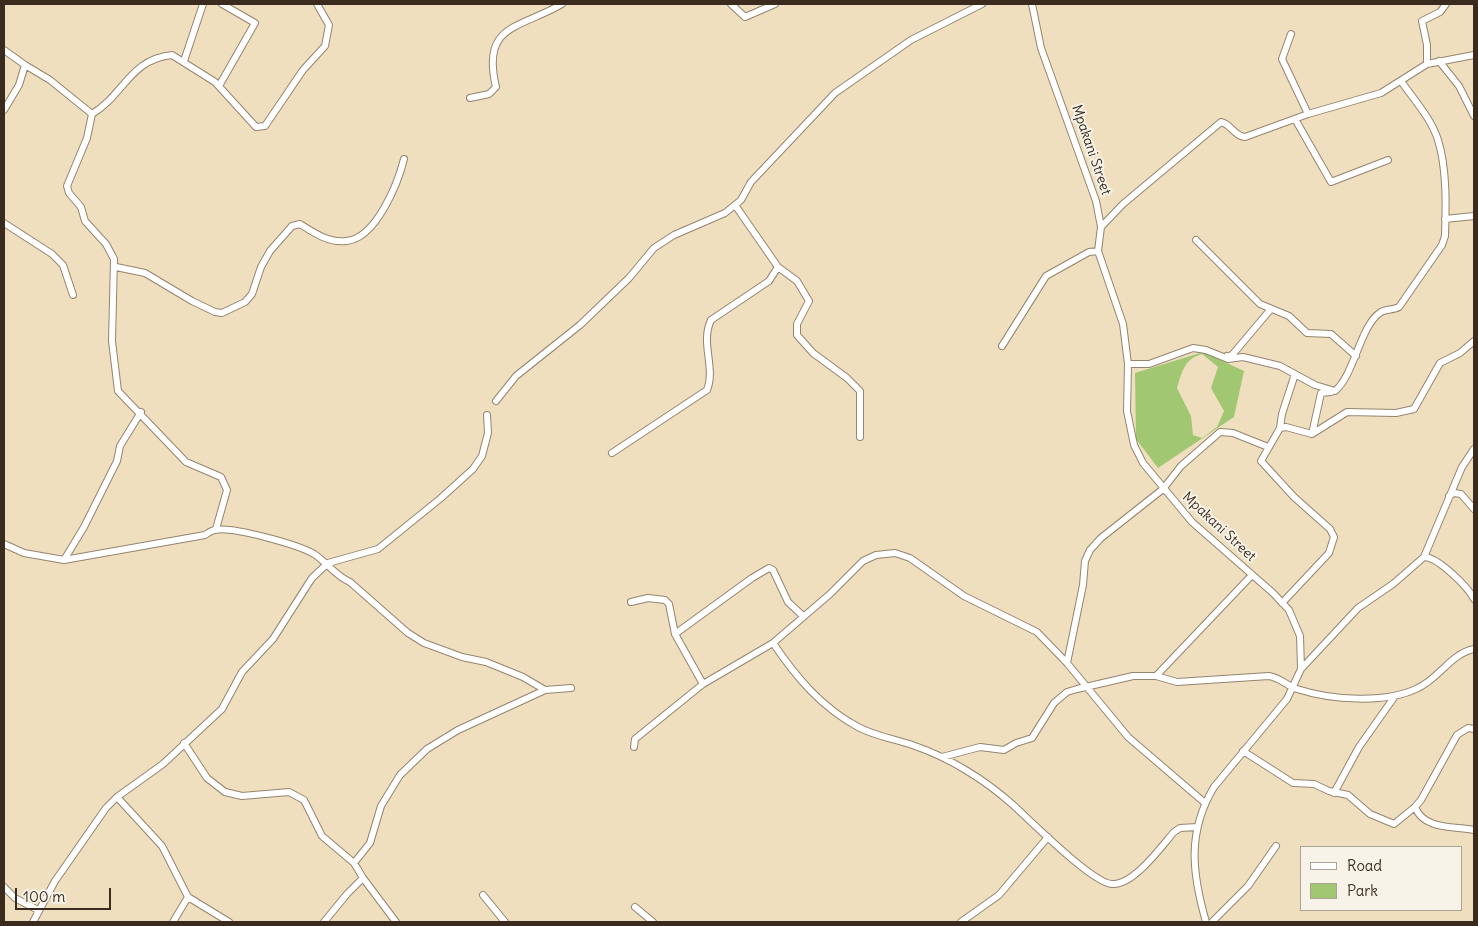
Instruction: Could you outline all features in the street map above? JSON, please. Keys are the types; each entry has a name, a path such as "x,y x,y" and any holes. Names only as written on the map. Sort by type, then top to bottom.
{"street":[{"path":"184,61 203,4"},
{"path":"219,86 255,23 222,4"},
{"path":"216,529 227,490 224,482 221,478 186,462 141,412 118,391 112,341 116,267 112,253 85,221 81,207 69,193 67,186 87,138 92,114 101,108 124,81 144,65 172,55 184,61 219,86 256,127 265,126 303,70 326,46 329,25 316,4"},
{"path":"470,98 489,94 496,87 493,50 499,36 562,4"},
{"path":"731,4 745,17 775,4"},
{"path":"496,401 516,376 580,325 605,298 629,278 654,248 674,236 726,213 735,205 774,157 835,93 911,40 982,4"},
{"name":"Mpakani Street","path":"1032,4 1041,48 1096,201 1102,227 1098,251 1123,324 1128,364 1127,404 1129,429 1143,462 1163,489 1192,522 1289,610 1300,636 1301,669 1294,688 1277,712 1243,751 1205,803 1197,827 1193,844 1196,890 1206,922"},
{"path":"1427,64 1427,45 1422,21 1440,12 1446,4"},
{"path":"1291,34 1282,59 1308,114"},
{"path":"4,50 50,80 92,114"},
{"path":"1102,227 1130,198 1220,122 1226,123 1240,137 1245,137 1308,114 1370,98 1427,64 1474,55"},
{"path":"1439,62 1459,86 1474,116"},
{"path":"4,110 19,85 26,65"},
{"path":"1312,434 1321,393 1335,392 1344,384 1356,356 1378,315 1382,311 1400,307 1442,245 1446,219 1443,170 1438,140 1431,123 1401,81"},
{"path":"1295,119 1331,182 1388,160"},
{"path":"116,267 145,273 215,312 231,310 245,302 252,294 261,267 270,251 292,226 300,224 331,240 346,242 360,236 386,204 398,182 404,159"},
{"path":"735,205 778,267 797,281 810,301 797,324 797,335 813,353 847,378 860,391 860,437"},
{"path":"1446,219 1474,216"},
{"path":"4,223 52,254 62,265 73,295"},
{"path":"1196,240 1253,299 1270,310 1289,316 1307,334 1331,334 1356,356"},
{"path":"1002,346 1046,276 1089,252 1098,251"},
{"path":"612,453 707,390 710,380 706,341 711,320 770,281 778,267"},
{"path":"1190,346 1206,346 1230,357 1270,310"},
{"path":"1280,428 1286,427 1312,434 1346,412 1396,414 1414,408 1422,399 1431,376 1440,363 1460,353 1474,341"},
{"path":"1128,364 1149,364 1193,348 1206,350 1228,359 1243,358 1280,366 1315,385 1335,392"},
{"path":"1282,603 1329,553 1334,537 1330,529 1299,502 1262,461 1280,428 1282,414 1294,374"},
{"path":"64,560 84,527 117,461 120,446 141,412"},
{"path":"33,922 55,881 88,837 96,820 117,797 163,764 222,709 242,672 273,639 312,578 328,563 378,549 459,482 482,456 488,434 487,415"},
{"path":"1067,663 1083,585 1085,561 1090,550 1101,538 1163,489 1181,466 1213,436 1220,432 1233,432 1268,447"},
{"path":"1301,669 1358,608 1399,580 1424,556 1448,496 1462,467 1474,449"},
{"path":"1448,496 1454,493 1461,494 1474,509"},
{"path":"4,550 12,549 64,560 205,535 216,529 269,537 312,553 328,563 339,578 350,582 408,633 424,643 462,657 486,662 523,677 545,690"},
{"path":"4,544 12,549"},
{"path":"634,747 635,739 703,684 773,643 830,594 863,561 876,555 895,554 910,558 964,596 1037,632 1088,687 1128,737 1205,803"},
{"path":"1424,556 1434,559 1459,580 1474,599"},
{"path":"675,634 752,578 769,568 773,570 788,602 803,616"},
{"path":"1156,676 1252,575"},
{"path":"631,602 648,598 666,600 669,604 675,634 703,684"},
{"path":"773,643 807,689 857,726 880,738 915,746 942,757 1004,798 1082,866 1105,882 1112,884 1132,878 1180,828 1197,827"},
{"path":"942,757 980,747 1004,750 1016,743 1032,738 1060,696 1067,692 1124,678 1156,676 1177,682 1269,676 1283,680 1294,688 1363,698 1395,696 1419,688 1432,679 1456,656 1474,649"},
{"path":"354,863 370,843 381,806 400,775 427,749 458,730 545,690 571,688"},
{"path":"1334,793 1359,747 1395,696"},
{"path":"1243,751 1292,783 1314,784 1334,793 1348,795 1370,814 1392,824 1415,807 1442,765 1457,735 1468,728 1474,729"},
{"path":"184,744 207,778 225,792 242,796 289,792 304,800 322,836 354,863 396,922"},
{"path":"117,797 162,846 188,897 229,922"},
{"path":"1415,807 1420,817 1427,822 1474,830"},
{"path":"961,922 999,895 1048,836"},
{"path":"1212,922 1248,886 1276,846"},
{"path":"324,922 363,878"},
{"path":"4,886 15,898 38,910"},
{"path":"483,895 505,922"},
{"path":"173,922 188,897"},
{"path":"635,907 653,922"}],"green space":[{"path":"1203,352 1244,371 1234,417 1158,468 1136,439 1135,373","holes":["1202,354 1218,367 1211,388 1224,411 1217,427 1202,438 1193,435 1191,416 1177,388 1187,363 1196,356"]}]}
